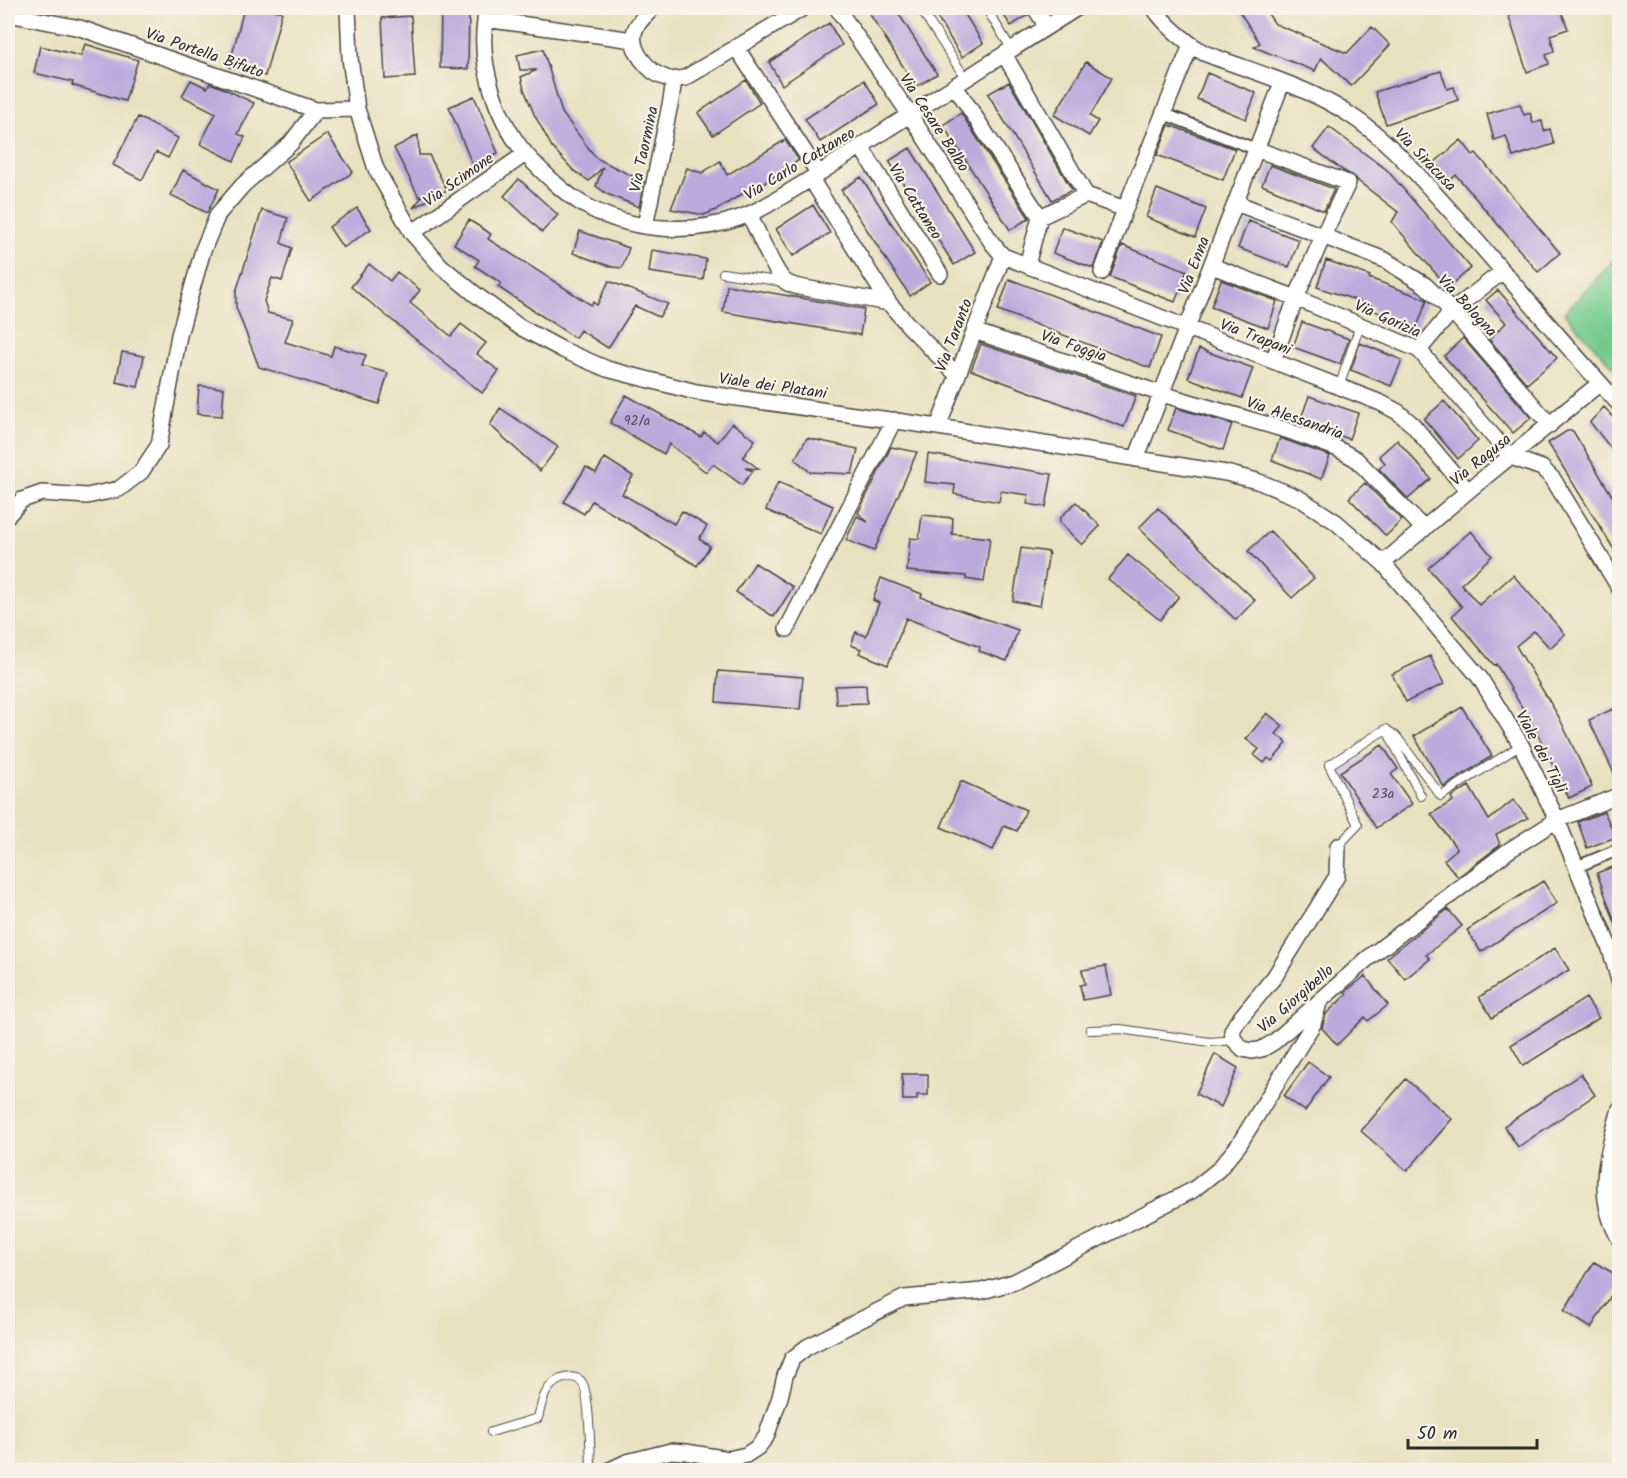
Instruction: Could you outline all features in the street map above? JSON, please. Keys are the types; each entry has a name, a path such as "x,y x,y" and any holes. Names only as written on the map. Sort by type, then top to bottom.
{"street":[{"name":"Viale dei Platani","path":"348,8 350,58 357,108 376,169 412,233 441,266 475,294 518,326 563,351 607,369 696,392 894,420 1257,481 1299,498 1336,522 1383,563"},
{"path":"653,8 635,30 633,40 648,68 663,78 674,80 684,78 803,8"},
{"name":"Via Cesare Balbo","path":"837,8 910,115 992,243 1003,256"},
{"path":"1035,8 1047,27"},
{"name":"Via Carlo Cattaneo","path":"486,14 484,45 487,76 501,116 525,154 554,183 581,203 611,218 645,226 682,229 738,219 765,207 1077,8"},
{"name":"Via Siracusa","path":"1155,8 1178,34 1204,53 1326,101 1372,130 1400,155 1620,405"},
{"name":"Via Portella Bifuto","path":"8,14 80,28 316,110 357,108"},
{"path":"486,14 633,40"},
{"path":"1102,272 1191,45"},
{"path":"736,47 889,303 957,375"},
{"path":"1008,52 1086,195 1125,209"},
{"name":"Via Taormina","path":"645,226 674,80"},
{"path":"961,82 1040,216 1027,266"},
{"name":"Via Enna","path":"1136,459 1282,82"},
{"path":"8,515 22,500 42,494 87,496 98,494 119,489 141,472 159,446 178,335 203,250 218,214 243,185 291,143 316,110"},
{"path":"1164,114 1348,183 1296,298 1273,362"},
{"name":"Via Cattaneo","path":"861,147 940,274"},
{"name":"Via Scimone","path":"412,233 525,154"},
{"path":"1040,216 1086,195"},
{"name":"Via Bologna","path":"1236,203 1385,260 1425,285 1452,311 1550,425"},
{"path":"749,214 779,274 786,282 800,287 889,303"},
{"name":"Via Trapani","path":"1003,256 1381,403 1398,412 1413,425 1468,491"},
{"name":"Via Taranto","path":"938,427 1003,256"},
{"name":"Via Gorizia","path":"1212,266 1296,298 1419,350 1510,457"},
{"path":"1419,350 1452,311 1503,271"},
{"name":"Via Foggia","path":"974,331 1162,394"},
{"name":"Via Ragusa","path":"1383,563 1600,383"},
{"name":"Via Alessandria","path":"1162,394 1286,430 1335,448 1356,459 1424,530"},
{"path":"788,629 894,420"},
{"path":"1510,457 1542,468 1553,479 1620,589"},
{"name":"Viale dei Tigli","path":"1383,563 1480,678 1521,745 1557,820 1610,949 1620,984"},
{"name":"Via Giorgibello","path":"1338,846 1337,876 1275,976 1232,1031 1234,1040 1243,1049 1252,1051 1262,1049 1274,1042 1367,959 1508,851 1557,820 1620,795"},
{"path":"1576,867 1620,849"},
{"path":"610,1470 627,1462 670,1451 728,1459 746,1455 758,1447 766,1437 792,1359 807,1347 904,1298 982,1291 1014,1282 1192,1190 1218,1170 1238,1146 1313,1024 1319,1003"},
{"path":"1620,1109 1607,1156 1604,1183 1608,1216 1620,1240"}],"lane":[{"path":"920,8 961,82"},
{"path":"986,8 1008,52"},
{"path":"723,273 786,282"},
{"path":"1339,387 1360,325"},
{"path":"1386,729 1396,736 1441,796 1521,745"},
{"path":"1386,729 1421,796"},
{"path":"1338,846 1358,825 1329,765 1386,729"},
{"path":"1090,1030 1120,1029 1210,1042 1234,1040"},
{"path":"491,1432 538,1418 545,1392 553,1384 572,1377 580,1380 584,1385 591,1464 595,1470"}],"green space":[{"path":"1619,255 1619,373 1564,313"}],"building":[{"path":"244,8 266,8 282,12 265,76 229,67"},
{"path":"441,8 469,8 468,69 440,68"},
{"path":"866,8 895,8 937,74 916,87"},
{"path":"931,8 961,8 983,43 962,57"},
{"path":"999,8 1025,8 1028,15 1011,26"},
{"path":"1237,8 1264,8 1275,24 1347,53 1372,27 1390,45 1351,86 1321,58 1315,71 1254,47 1260,43"},
{"path":"1506,8 1560,8 1568,29 1550,35 1554,51 1546,55 1549,64 1527,72"},
{"path":"411,16 415,77 385,79 382,18"},
{"path":"829,23 842,45 782,85 769,62"},
{"path":"85,44 138,60 125,101 72,85 73,82 34,73 40,46 81,56"},
{"path":"543,49 562,113 596,158 644,182 639,207 607,194 596,186 603,167 589,181 573,170 552,147 534,114 521,77 537,70 520,70 517,55"},
{"path":"1086,62 1112,78 1090,116 1098,121 1089,136 1054,115"},
{"path":"1441,71 1447,89 1454,87 1458,100 1386,124 1375,92"},
{"path":"1207,73 1256,93 1246,119 1197,99"},
{"path":"191,80 207,88 210,83 254,103 238,134 245,137 234,161 200,144 216,113 182,96"},
{"path":"746,80 760,103 713,135 698,113"},
{"path":"864,80 879,104 820,142 805,119"},
{"path":"1009,82 1072,190 1052,200 988,94"},
{"path":"474,96 498,153 472,164 449,107"},
{"path":"1520,104 1524,115 1530,113 1533,123 1542,121 1544,131 1550,129 1554,144 1513,157 1506,136 1494,140 1487,114"},
{"path":"961,113 1029,218 1010,230 943,125"},
{"path":"138,117 178,138 168,158 156,152 142,180 113,165"},
{"path":"1169,125 1235,149 1223,180 1157,155"},
{"path":"1329,127 1387,170 1471,268 1448,288 1392,222 1398,212 1355,177 1313,148"},
{"path":"327,134 353,172 311,201 286,162"},
{"path":"418,135 419,155 429,155 447,190 413,208 425,193 419,197 394,148"},
{"path":"785,140 799,160 749,193 747,191 704,215 671,209 687,168 702,173 720,161 727,175"},
{"path":"1461,140 1473,155 1476,153 1560,253 1538,272 1456,175 1450,180 1435,162"},
{"path":"910,148 975,252 954,265 889,161"},
{"path":"1270,165 1334,189 1324,211 1262,185"},
{"path":"183,170 219,189 207,213 171,195"},
{"path":"861,177 930,282 910,296 841,190"},
{"path":"519,179 558,215 542,232 504,196"},
{"path":"1157,189 1206,209 1195,237 1146,217"},
{"path":"813,205 830,233 793,256 776,229"},
{"path":"357,208 371,229 343,248 329,227"},
{"path":"262,210 288,218 281,243 292,248 282,281 272,278 264,301 268,313 293,319 285,342 331,356 334,346 366,355 362,366 388,373 379,404 259,367 236,307 236,292"},
{"path":"469,220 491,234 488,239 591,305 593,302 597,305 609,281 668,304 659,317 635,306 608,348 580,330 575,338 498,287 501,283 475,266 479,260 454,244"},
{"path":"1248,221 1299,240 1289,267 1238,248"},
{"path":"1062,227 1103,242 1093,268 1053,253"},
{"path":"580,231 629,248 622,268 612,267 573,253"},
{"path":"1122,245 1187,271 1175,302 1110,277"},
{"path":"652,250 706,259 703,280 649,272"},
{"path":"1326,260 1427,300 1417,327 1372,310 1373,306 1317,287"},
{"path":"369,264 390,281 397,272 420,290 410,303 451,336 461,324 486,343 477,354 499,371 482,393 351,287"},
{"path":"1009,279 1161,337 1150,368 998,310"},
{"path":"1221,280 1277,301 1268,328 1211,307"},
{"path":"727,285 864,309 860,335 723,312"},
{"path":"1498,290 1557,358 1527,384 1489,339 1506,323 1486,300"},
{"path":"1302,322 1349,339 1340,364 1293,347"},
{"path":"1463,338 1531,418 1513,433 1444,356"},
{"path":"1360,343 1402,360 1391,386 1351,370"},
{"path":"981,344 1136,396 1124,427 971,370"},
{"path":"1199,349 1253,368 1242,398 1188,378"},
{"path":"122,352 144,356 138,387 116,382"},
{"path":"199,386 224,388 222,416 197,414"},
{"path":"626,395 701,437 704,432 718,442 732,423 755,440 743,457 759,469 745,468 753,471 742,485 713,464 706,472 669,444 664,454 610,423"},
{"path":"1309,396 1358,413 1349,439 1338,435 1337,438 1299,424"},
{"path":"1444,401 1478,441 1458,459 1424,419"},
{"path":"1604,407 1620,424 1620,460 1590,422"},
{"path":"500,408 558,447 540,471 490,425"},
{"path":"1176,408 1232,424 1223,450 1168,430"},
{"path":"1567,431 1573,431 1620,509 1620,559 1548,443"},
{"path":"807,438 858,449 852,474 810,472 795,459"},
{"path":"1280,438 1330,456 1321,479 1272,460"},
{"path":"1397,440 1431,479 1408,499 1379,469 1385,463 1379,456"},
{"path":"891,447 917,452 874,551 846,540 857,516 868,522 858,513"},
{"path":"928,454 1052,474 1046,507 1027,504 1029,495 1001,491 999,502 954,494 955,485 925,482"},
{"path":"605,458 633,476 622,494 674,524 682,511 707,526 699,539 710,546 697,566 592,501 584,514 564,502 586,467 596,473"},
{"path":"778,482 833,506 821,534 766,510"},
{"path":"1365,483 1402,520 1386,536 1349,498"},
{"path":"1076,502 1100,526 1082,545 1060,523 1060,518"},
{"path":"1158,508 1255,600 1236,620 1139,528"},
{"path":"922,515 953,518 952,534 990,538 984,582 966,579 966,576 907,571 910,538 919,539"},
{"path":"1270,531 1314,578 1292,598 1248,551"},
{"path":"1471,531 1492,556 1461,584 1479,605 1513,575 1565,634 1550,648 1534,631 1516,646 1559,717 1592,787 1569,798 1535,729 1496,664 1494,665 1452,616 1462,607 1428,568"},
{"path":"1021,548 1049,552 1040,606 1013,601"},
{"path":"1128,555 1179,596 1160,620 1108,579"},
{"path":"755,563 793,587 774,617 736,592"},
{"path":"881,578 922,594 921,597 1018,630 1007,661 979,651 980,647 906,618 888,665 859,653 861,649 851,645 856,632 866,636 879,603 873,600"},
{"path":"1430,656 1444,684 1406,702 1392,674"},
{"path":"718,671 803,677 800,709 716,702"},
{"path":"866,685 867,703 836,704 835,686"},
{"path":"1462,707 1492,756 1444,787 1414,736"},
{"path":"1613,709 1620,722 1620,786 1589,720"},
{"path":"1267,713 1283,726 1276,734 1287,743 1272,761 1268,758 1264,763 1254,755 1259,749 1246,739"},
{"path":"1382,745 1398,769 1391,774 1412,804 1376,828 1340,772"},
{"path":"961,781 1026,810 1017,831 1004,826 993,850 941,827"},
{"path":"1469,786 1489,820 1513,800 1528,818 1496,834 1500,845 1458,877 1444,860 1457,849 1431,814 1453,801 1451,797"},
{"path":"1604,812 1616,837 1587,848 1578,822"},
{"path":"1620,864 1620,930 1618,931 1597,873"},
{"path":"1543,881 1557,903 1481,952 1467,930"},
{"path":"1448,909 1462,926 1426,955 1430,959 1405,979 1387,958"},
{"path":"1555,948 1569,970 1492,1018 1479,997"},
{"path":"1106,966 1111,995 1083,1000 1080,985 1085,984 1082,970"},
{"path":"1365,976 1388,1005 1368,1021 1365,1017 1337,1045 1322,1028 1326,1014 1347,994 1345,992"},
{"path":"1586,998 1599,1018 1523,1066 1511,1045"},
{"path":"1215,1054 1238,1068 1221,1107 1196,1094"},
{"path":"1308,1062 1329,1077 1305,1111 1284,1096"},
{"path":"902,1074 928,1074 928,1095 917,1095 917,1100 903,1100"},
{"path":"1581,1074 1595,1095 1518,1147 1504,1126"},
{"path":"1406,1079 1452,1119 1407,1171 1361,1131"},
{"path":"1594,1262 1620,1277 1620,1281 1591,1328 1564,1311"}]}
